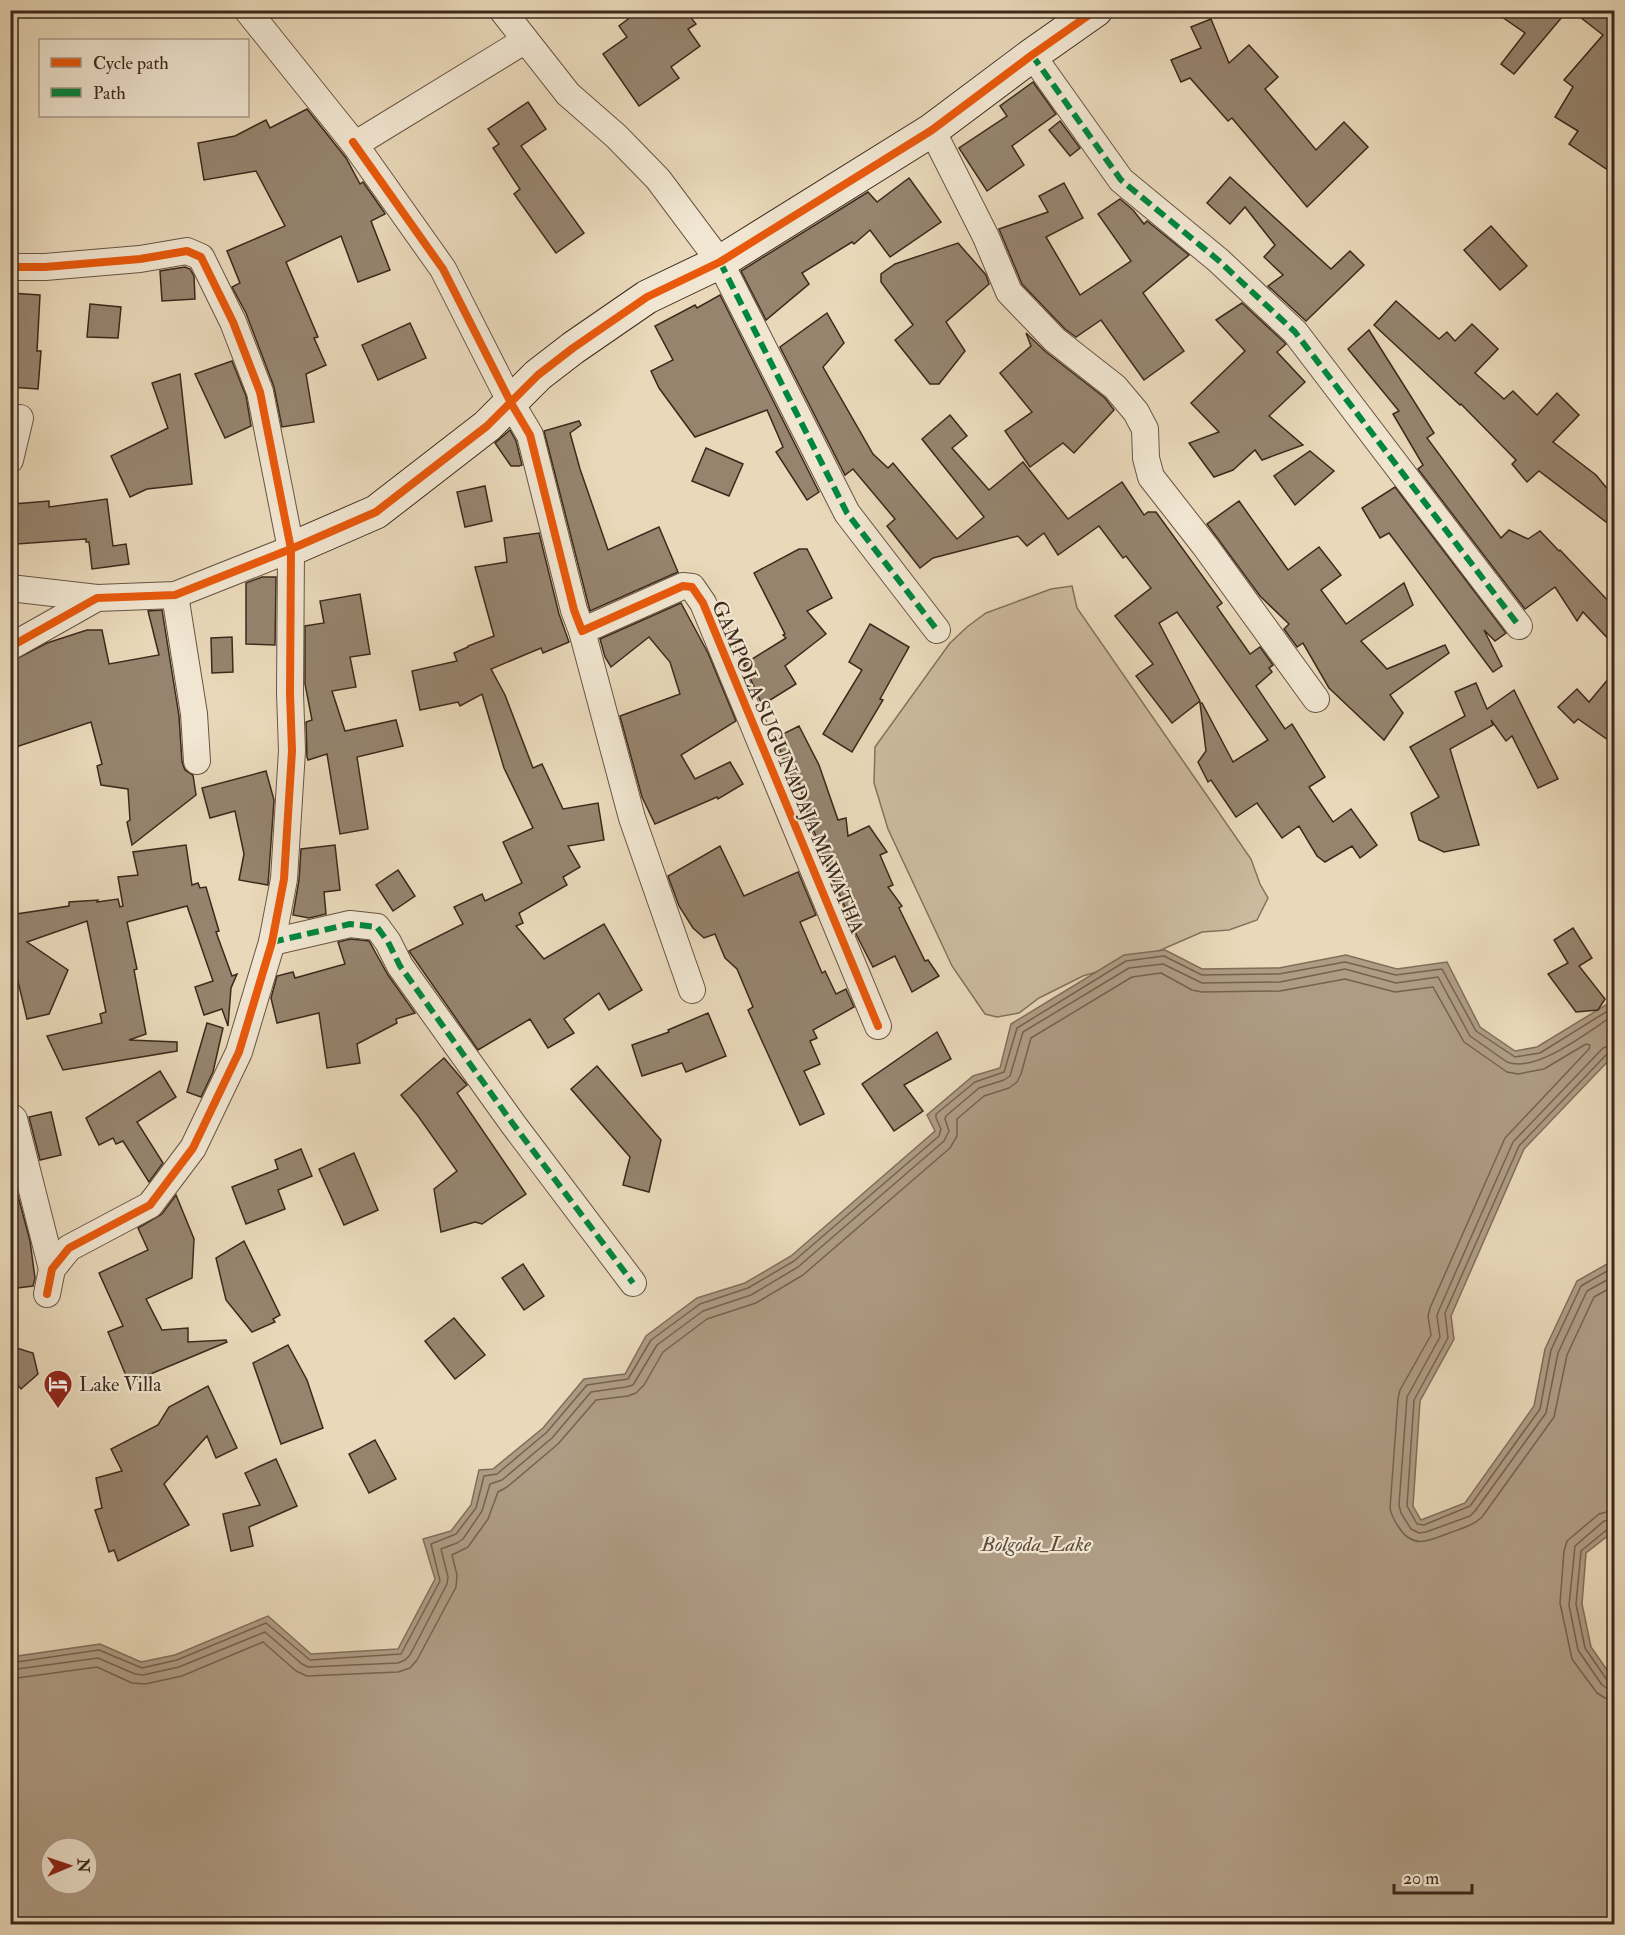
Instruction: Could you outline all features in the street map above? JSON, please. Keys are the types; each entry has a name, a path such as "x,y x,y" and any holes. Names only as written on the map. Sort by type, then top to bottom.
{"street":[{"path":"247,10 353,142 443,269 511,404 530,435 574,610 582,631 632,818 692,990"},
{"path":"502,10 524,41 568,94 616,135 658,179 720,262 847,513 937,630"},
{"path":"10,588 97,598 175,595 376,512 487,426 538,375 647,297 720,262 932,130 1096,10"},
{"path":"353,142 364,139 524,41"},
{"path":"1032,55 1121,180 1218,260 1295,332 1519,626"},
{"path":"932,130 986,237 1009,292 1055,340 1116,387 1136,412 1145,429 1146,458 1151,477 1205,546 1316,699"},
{"path":"10,267 45,267 117,261 187,251 201,257 233,322 260,392 291,549 292,752 284,879 272,942 239,1052 193,1148 150,1205 69,1248 49,1281 14,1119 10,1116"},
{"path":"10,460 20,418"},
{"name":"GAMPOLA SUGUNADAJA MAWATHA","path":"582,631 683,586 692,587 703,603 878,1026"},
{"path":"175,595 194,714 197,761"},
{"path":"10,647 97,598"},
{"path":"272,942 350,924 377,927 388,942 400,966 507,1115 633,1283"}],"shaded area":[{"path":"1072,586 1077,608 1251,859 1268,898 1257,920 1229,930 1202,932 1140,959 1083,976 1039,998 1019,1013 997,1017 985,1014 952,966 888,829 874,783 875,747 950,643 967,627 986,613 1051,589"}],"water":[{"name":"Bolgoda_Lake","path":"1165,950 1202,969 1279,968 1346,955 1397,969 1447,962 1480,1027 1515,1051 1537,1047 1614,1000 1614,1055 1524,1149 1451,1316 1454,1339 1420,1401 1413,1506 1421,1520 1465,1503 1534,1406 1545,1349 1577,1281 1614,1260 1614,1531 1586,1553 1582,1604 1591,1647 1614,1680 1614,1924 11,1924 11,1657 100,1644 141,1662 175,1655 268,1616 311,1654 398,1649 435,1579 423,1539 451,1531 471,1505 479,1470 493,1469 543,1428 584,1379 625,1374 646,1336 697,1298 745,1283 791,1256 935,1131 927,1115 973,1076 1000,1068 1011,1024 1124,955"}],"building":[{"path":"640,10 685,10 696,24 688,29 700,46 671,67 679,78 639,106 603,54 627,37 619,26"},
{"path":"1492,10 1568,10 1514,74 1501,64 1525,33"},
{"path":"1571,10 1614,10 1614,174 1569,144 1578,131 1555,117 1573,87 1564,80 1603,35"},
{"path":"1211,19 1229,63 1249,45 1278,77 1265,89 1316,150 1344,122 1368,147 1307,207 1232,118 1228,121 1190,78 1181,82 1171,60 1201,48 1191,27"},
{"path":"1033,82 1056,114 1012,146 1024,165 987,191 959,148 1007,116 1000,106"},
{"path":"528,102 546,129 521,146 584,233 556,253 514,194 520,189 493,148 499,144 488,129"},
{"path":"307,109 346,158 360,184 363,182 384,212 385,214 371,221 390,270 358,282 341,236 286,262 318,337 314,338 326,365 306,374 314,422 282,427 274,387 246,313 232,287 240,283 227,251 285,226 256,171 204,180 198,143 235,136 266,120 270,128"},
{"path":"1060,121 1080,148 1070,156 1049,130"},
{"path":"1230,177 1331,269 1350,251 1364,265 1306,321 1268,286 1283,275 1264,257 1275,245 1245,207 1230,224 1207,203"},
{"path":"909,178 941,222 890,257 870,230 854,244 852,242 802,273 809,284 766,320 741,271 868,192 877,202"},
{"path":"1064,183 1083,218 1046,237 1080,295 1131,261 1098,214 1120,199 1144,224 1147,221 1189,255 1143,293 1184,351 1144,380 1101,320 1076,337 1065,329 1022,284 999,229 1048,212 1039,196"},
{"path":"1491,226 1527,266 1500,290 1464,250"},
{"path":"958,243 986,275 989,284 946,322 965,351 939,384 930,384 895,340 913,325 881,282 881,274 895,264"},
{"path":"185,267 190,269 194,276 195,299 162,301 160,271"},
{"path":"10,293 40,295 37,351 41,351 38,389 10,387"},
{"path":"720,295 819,492 807,500 776,452 783,447 767,410 695,437 659,388 651,371 673,360 655,326 695,305 697,308"},
{"path":"1396,301 1439,339 1447,332 1455,341 1472,324 1498,349 1475,373 1504,399 1513,391 1537,415 1557,393 1579,415 1553,442 1596,475 1614,497 1614,528 1539,471 1527,482 1512,464 1516,460 1461,404 1374,325"},
{"path":"1242,303 1286,344 1277,352 1305,382 1269,416 1303,445 1262,460 1255,450 1233,470 1214,477 1189,443 1219,432 1191,403 1245,351 1216,320"},
{"path":"90,304 121,307 118,338 87,337"},
{"path":"827,313 844,343 823,367 873,454 888,468 893,463 957,539 984,517 922,439 950,415 967,436 952,448 989,490 1023,462 1068,519 1122,482 1144,515 1148,512 1156,512 1222,603 1217,607 1250,654 1260,647 1273,665 1269,668 1272,672 1256,686 1285,729 1292,724 1325,777 1309,787 1333,822 1351,809 1377,845 1360,858 1352,846 1325,862 1317,856 1299,826 1282,838 1257,803 1236,817 1211,780 1208,782 1198,762 1206,751 1200,703 1233,762 1268,740 1177,612 1159,623 1200,701 1172,723 1136,676 1153,664 1115,616 1151,588 1126,556 1123,558 1099,526 1058,555 1044,533 1027,546 1018,536 933,558 920,568 887,526 895,519 853,469 845,475 780,347"},
{"path":"410,323 426,358 378,380 362,345"},
{"path":"1369,330 1434,433 1427,438 1501,538 1509,530 1528,539 1540,531 1614,607 1614,645 1583,612 1577,621 1555,587 1525,609 1418,469 1423,465 1393,414 1399,411 1348,349"},
{"path":"1026,333 1046,352 1105,398 1114,410 1074,453 1063,443 1030,467 1005,431 1032,412 1000,373 1031,346"},
{"path":"232,361 246,396 251,426 225,438 195,374"},
{"path":"180,374 192,484 147,489 130,497 111,456 168,428 152,383"},
{"path":"579,421 581,425 570,433 608,550 659,527 678,572 590,611 544,431"},
{"path":"510,430 516,441 522,465 519,466 511,466 495,443"},
{"path":"706,448 743,464 729,496 692,481"},
{"path":"1310,451 1334,471 1295,505 1274,476"},
{"path":"485,486 492,521 465,527 457,492"},
{"path":"1395,487 1506,633 1495,641 1484,630 1502,666 1493,672 1389,533 1380,538 1362,508"},
{"path":"107,499 113,546 126,544 129,564 92,569 89,542 86,542 86,539 17,544 13,504 49,501 49,507"},
{"path":"1239,501 1288,570 1319,547 1341,575 1321,590 1346,624 1404,583 1413,605 1361,641 1387,669 1445,645 1449,653 1390,695 1403,713 1384,740 1329,688 1303,643 1297,647 1284,629 1289,624 1260,596 1207,524"},
{"path":"539,533 559,614 569,642 543,653 541,648 491,669 505,695 533,768 542,764 563,809 598,803 604,840 568,846 580,867 563,877 567,885 519,913 523,923 516,926 544,959 604,924 642,990 609,1010 599,993 564,1019 574,1033 548,1048 530,1019 478,1050 409,951 463,924 454,907 482,894 485,901 522,883 503,842 533,828 504,768 482,694 460,706 458,702 420,710 412,671 457,661 454,653 494,636 475,567 507,562 504,538"},
{"path":"799,549 807,549 832,598 807,611 826,634 785,666 796,684 762,705 744,664 786,638 754,573"},
{"path":"262,577 276,577 275,645 246,644 246,583"},
{"path":"360,594 370,654 350,657 356,687 332,691 345,731 396,720 403,746 357,757 368,829 340,834 327,754 308,760 307,757 306,722 312,720 305,684 305,626 324,623 320,601"},
{"path":"681,603 708,653 736,721 681,755 695,779 730,762 743,784 718,799 717,797 655,824 642,797 620,716 680,694 670,662 649,637 611,667 605,657 600,639"},
{"path":"162,610 179,716 182,762 185,770 193,775 196,795 132,845 127,822 130,820 128,789 101,785 97,766 102,764 91,722 10,749 10,662 47,643 87,630 102,630 109,664 159,655 148,611"},
{"path":"870,624 909,647 880,699 883,700 852,752 823,734 862,670 849,662"},
{"path":"232,637 233,672 212,673 211,638"},
{"path":"1614,672 1614,744 1578,719 1574,723 1558,707 1577,689 1589,702"},
{"path":"1476,683 1487,709 1514,690 1558,779 1538,788 1512,736 1506,741 1491,720 1493,725 1450,749 1479,845 1444,852 1419,840 1411,813 1439,797 1410,747 1465,716 1455,692"},
{"path":"799,726 819,765 838,820 846,818 848,836 869,826 887,852 880,855 893,885 888,887 902,906 899,908 925,961 928,960 939,976 912,992 895,956 873,967 857,936 822,852 825,850 819,844 809,819 799,783 795,785 775,738"},
{"path":"266,771 274,800 268,885 239,880 244,854 235,811 210,818 202,788"},
{"path":"186,845 192,885 198,883 200,888 206,887 219,931 216,932 232,976 237,974 231,988 228,1026 222,1009 204,1015 195,987 213,981 187,906 127,922 137,969 134,970 146,1034 129,1040 177,1042 177,1051 63,1070 47,1036 102,1023 100,1014 106,1012 87,921 27,942 68,970 49,1014 27,1019 10,948 10,915 69,906 69,902 118,899 120,907 123,906 118,877 138,875 133,852"},
{"path":"335,845 340,890 324,892 326,914 309,918 293,915 301,849"},
{"path":"720,846 744,896 798,872 816,915 800,922 822,973 825,971 836,994 846,989 854,1007 813,1030 817,1038 810,1041 820,1064 804,1071 824,1114 800,1125 748,1010 753,1007 737,969 725,958 715,934 704,938 693,928 679,906 668,876"},
{"path":"398,870 415,896 393,911 376,885"},
{"path":"1573,928 1592,958 1579,966 1605,999 1598,1010 1576,1012 1548,974 1568,963 1554,940"},
{"path":"351,939 369,941 388,975 415,1013 396,1019 397,1023 357,1044 360,1063 327,1068 319,1013 277,1023 271,998 277,976 293,972 295,978 345,964 338,942"},
{"path":"708,1013 726,1056 686,1072 682,1063 642,1076 632,1045 669,1032 668,1030"},
{"path":"207,1023 223,1028 213,1072 201,1097 187,1092"},
{"path":"937,1032 951,1059 904,1085 923,1111 894,1131 862,1084"},
{"path":"444,1058 467,1085 457,1093 526,1194 482,1224 475,1222 441,1232 434,1189 457,1171 401,1095"},
{"path":"597,1066 661,1140 649,1192 623,1185 630,1157 571,1089"},
{"path":"160,1071 176,1097 137,1122 163,1163 149,1182 123,1141 116,1144 113,1138 99,1145 86,1118"},
{"path":"51,1112 61,1155 40,1160 29,1117"},
{"path":"301,1149 312,1176 278,1190 285,1209 246,1224 232,1187 278,1169 275,1160"},
{"path":"354,1153 378,1210 344,1225 319,1169"},
{"path":"176,1195 194,1239 192,1278 146,1299 162,1330 188,1328 188,1342 226,1340 227,1342 129,1383 108,1332 123,1326 99,1273 148,1250 138,1228 162,1214"},
{"path":"10,1196 18,1196 30,1241 35,1278 33,1286 10,1289"},
{"path":"244,1241 280,1315 273,1319 275,1322 252,1332 226,1300 216,1258"},
{"path":"523,1264 544,1296 524,1310 502,1278"},
{"path":"454,1318 485,1355 455,1379 425,1341"},
{"path":"288,1345 307,1380 323,1428 281,1444 253,1363"},
{"path":"10,1346 33,1353 38,1374 21,1389 10,1376"},
{"path":"208,1386 237,1448 216,1458 207,1436 164,1484 189,1525 118,1561 114,1550 109,1552 95,1510 102,1508 96,1478 122,1471 111,1449 158,1425 169,1407"},
{"path":"375,1440 396,1479 369,1493 349,1454"},
{"path":"276,1459 297,1506 249,1527 253,1546 231,1551 223,1514 260,1505 245,1473"}],"marked path":[{"path":"1032,55 1121,180 1218,260 1295,332 1519,626"},
{"path":"720,262 847,513 937,630"},
{"path":"272,942 350,924 377,927 388,942 400,966 513,1124 633,1283"}],"cycle path":[{"path":"10,647 97,598 175,595 376,512 487,426 538,375 573,348 647,297 720,262 932,130 1096,10"},
{"path":"353,142 443,269 511,403 530,435 574,610 582,631 683,586 692,587 703,603 878,1026"},
{"path":"10,267 45,267 140,259 187,251 201,257 233,322 260,392 291,549 292,751 284,879 272,942 239,1052 193,1148 150,1205 69,1248 52,1269 47,1294"}],"place":[{"name":"Lake Villa","path":"58,1410"}]}
